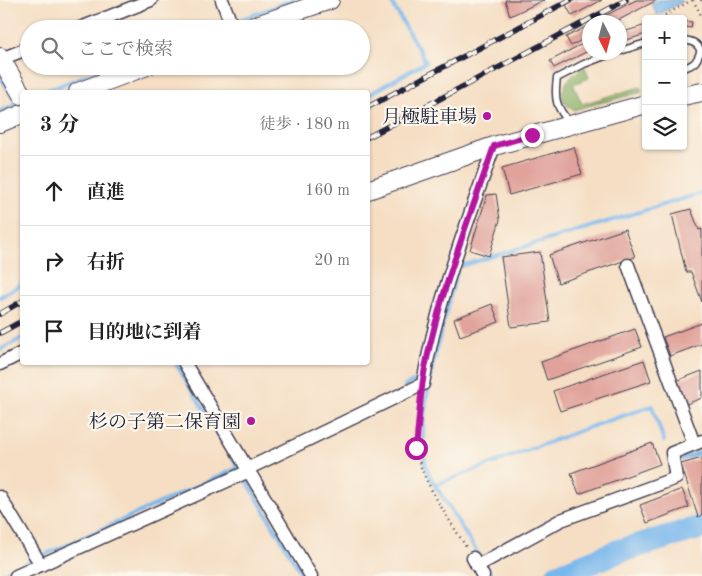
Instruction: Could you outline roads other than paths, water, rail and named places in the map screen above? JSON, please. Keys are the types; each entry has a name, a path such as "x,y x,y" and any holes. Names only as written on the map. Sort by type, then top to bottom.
{"street":[{"path":"101,20 151,0"},
{"path":"222,0 232,20"},
{"path":"254,20 330,0"},
{"path":"20,51 0,58 20,92"},
{"path":"83,90 123,75"},
{"path":"687,95 702,92"},
{"path":"370,189 494,146 642,105"},
{"path":"0,123 20,114"},
{"path":"16,576 38,561 245,470 423,378 452,270 494,146"},
{"path":"480,565 562,520 676,478 672,453 698,443 628,265"},
{"path":"0,364 20,354"},
{"path":"186,365 245,470 311,576"},
{"path":"0,497 38,561"}],"lane":[{"path":"687,67 693,65 698,60 701,52 699,42"},
{"path":"627,49 642,44"},
{"path":"572,124 560,112 554,94 557,78 594,60"}],"water":[{"path":"657,0 682,0 682,2 657,15 651,3"}],"waterway":[{"path":"239,20 293,0"},
{"path":"370,94 426,62 390,0"},
{"path":"47,90 88,75"},
{"path":"0,76 17,104 0,111"},
{"path":"492,576 431,478 423,449 423,425 432,369 458,267 702,193"},
{"path":"0,297 20,285"},
{"path":"0,350 20,339"},
{"path":"177,365 240,470"},
{"path":"405,386 421,378"},
{"path":"435,485 652,406 664,441"},
{"path":"682,459 702,452"},
{"path":"0,575 242,466"},
{"path":"244,476 303,576"},
{"path":"557,576 619,551 702,527"}],"railway":[{"path":"370,106 570,0"},
{"path":"370,136 626,0"},
{"path":"0,314 20,302"},
{"path":"0,333 20,322"}],"place":[{"name":"月極駐車場","path":"487,116"},
{"name":"杉の子第二保育園","path":"251,421"}]}
